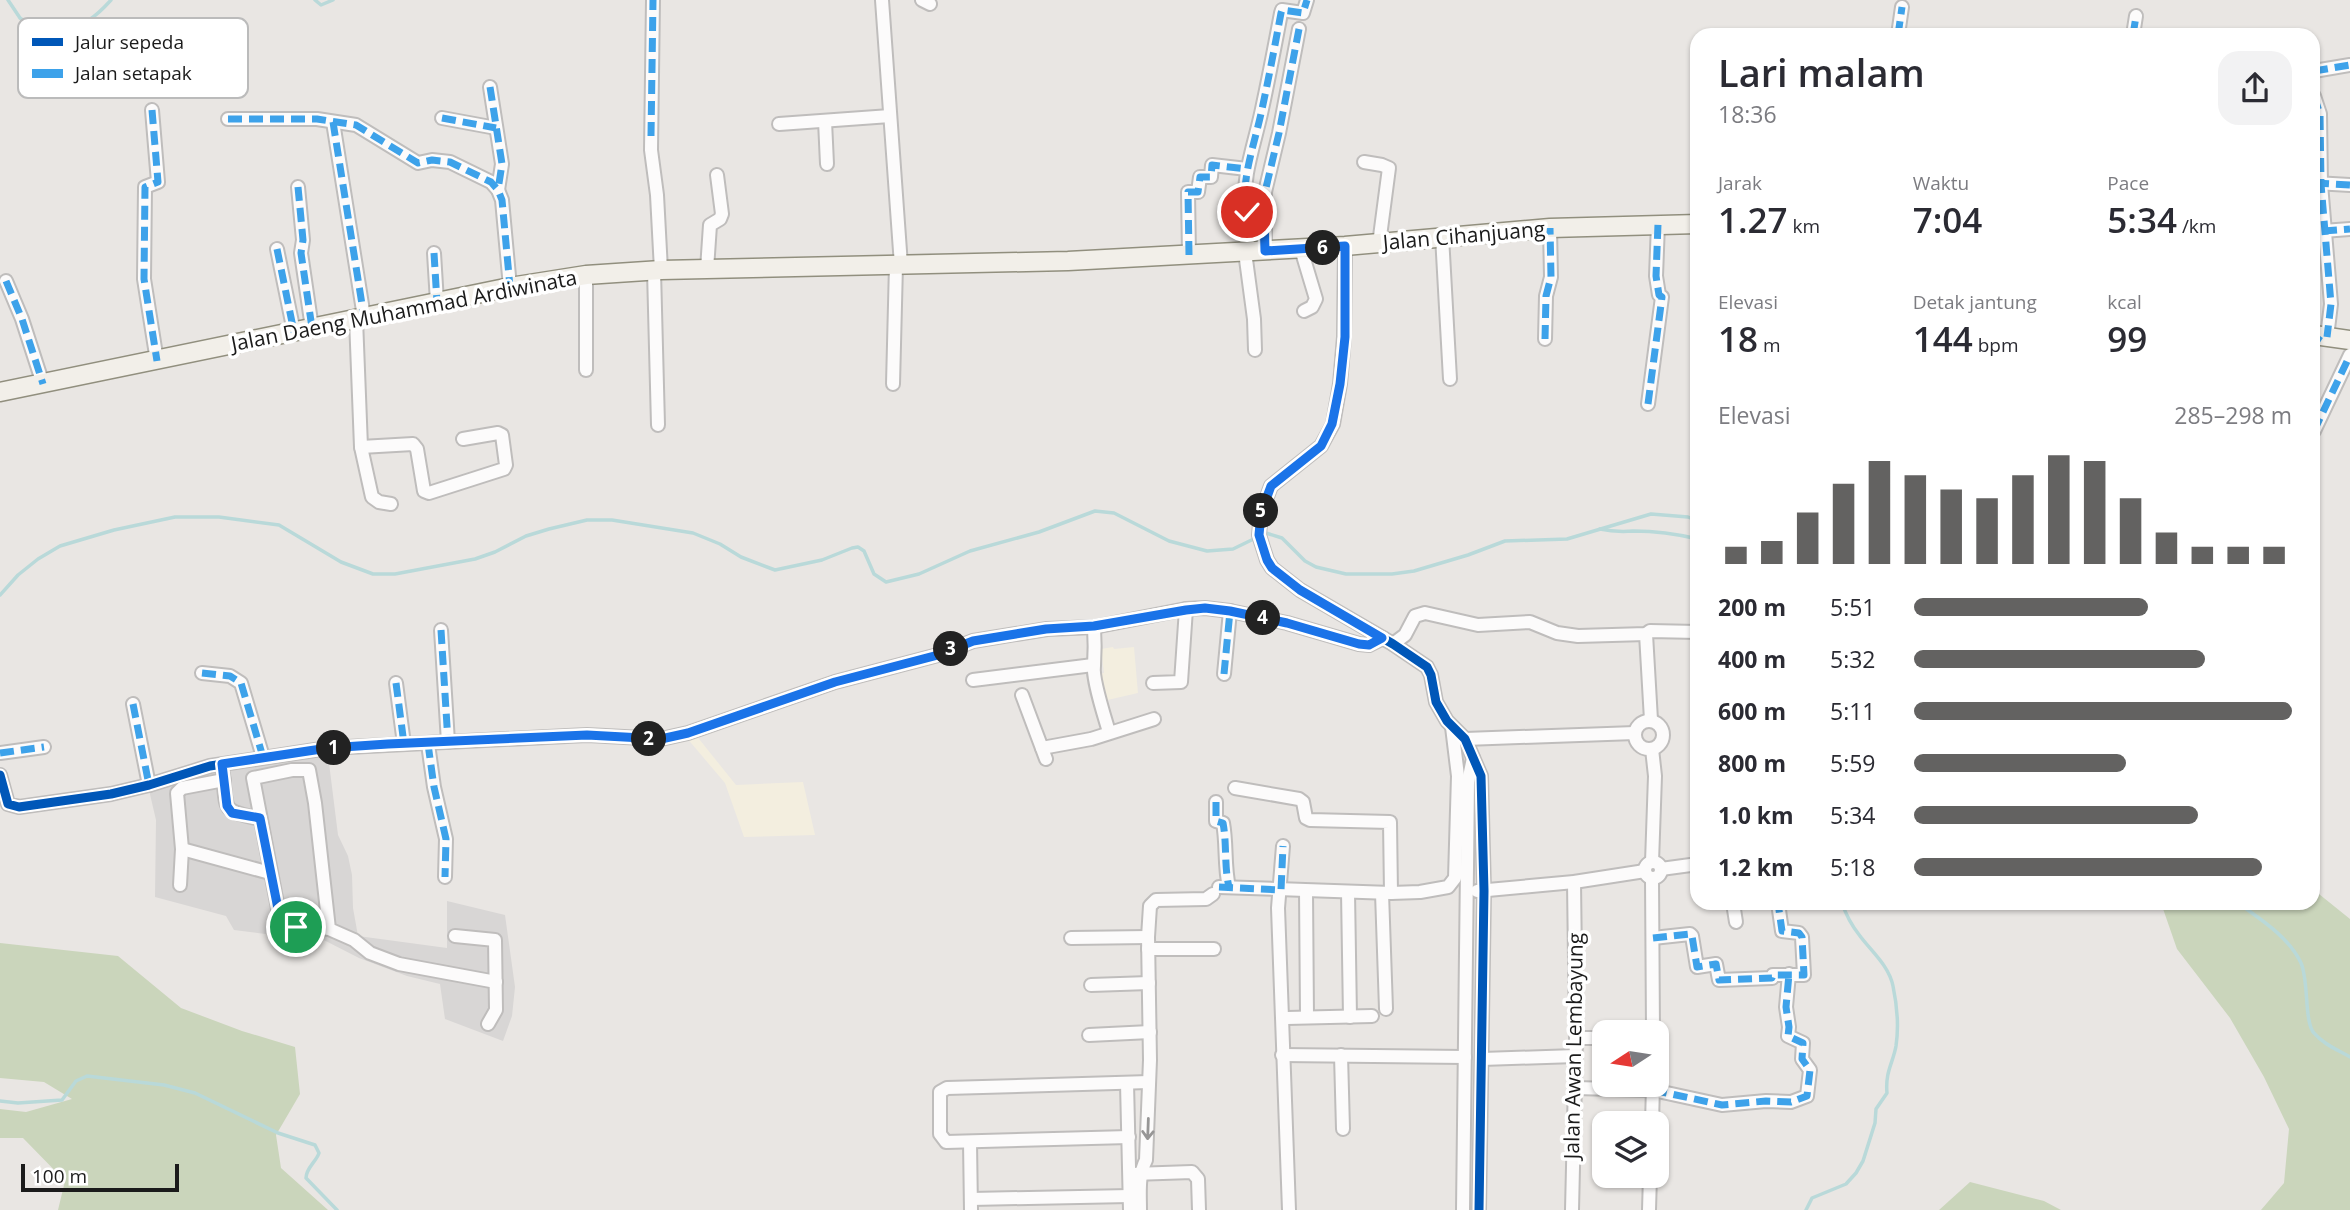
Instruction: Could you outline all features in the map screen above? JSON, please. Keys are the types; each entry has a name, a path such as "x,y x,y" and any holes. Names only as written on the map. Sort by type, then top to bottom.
{"main road":[{"name":"Jalan Cihanjuang","path":"898,265 1189,255 1379,244 1550,228 1690,224"},
{"name":"Jalan Daeng Muhammad Ardiwinata","path":"0,392 510,287 586,275 658,270 898,265"},
{"path":"2320,338 2350,340"}],"street":[{"path":"653,0 651,150 657,195 658,425"},
{"path":"882,0 898,265 893,384"},
{"path":"1264,216 1245,210 1244,183 1263,108 1282,10 1303,13 1307,0"},
{"path":"1899,28 1902,7"},
{"path":"2134,28 2136,16"},
{"path":"1265,251 1265,192 1299,29"},
{"path":"2320,70 2350,65"},
{"path":"490,87 502,164 498,190"},
{"path":"152,110 158,182 145,187 144,279 157,360"},
{"path":"779,124 890,116"},
{"path":"228,120 267,118 333,121 356,125 418,163 432,160 450,163 482,177 498,190 502,200 510,287"},
{"path":"442,118 496,128"},
{"path":"333,121 360,318 361,447 372,497 379,502 391,504"},
{"path":"825,121 827,164"},
{"path":"1364,162 1389,168 1379,244"},
{"path":"1189,255 1188,192 1198,192 1200,177 1211,177 1212,165 1247,169"},
{"path":"708,269 710,225 720,219 722,214 717,175"},
{"path":"2320,183 2350,185"},
{"path":"298,187 303,240 301,253 312,328"},
{"path":"2320,208 2330,274 2331,304 2320,333"},
{"path":"1648,404 1662,297 1659,295 1656,276 1658,224"},
{"path":"1545,339 1546,296 1551,277 1550,228"},
{"path":"2323,232 2350,229"},
{"path":"1443,236 1450,379"},
{"path":"1345,246 1345,337 1332,424 1321,446 1271,486 1261,513 1259,535 1272,568 1300,590 1427,667 1436,702 1452,727 1465,739 1483,785 1479,1210"},
{"path":"277,249 294,332"},
{"path":"1301,249 1316,299 1312,307 1304,310"},
{"path":"1245,252 1254,319 1255,351"},
{"path":"433,253 437,302"},
{"path":"586,275 586,370"},
{"path":"6,281 22,319 43,384"},
{"path":"2320,418 2350,355"},
{"path":"361,447 414,444 418,452 424,491 429,493 504,469 506,465 502,435 463,439"},
{"path":"0,775 5,806 19,807 111,794 222,764 328,748 587,735 661,739 688,733 835,682 938,655 973,641 1046,629 1094,626 1205,608 1287,623 1369,645 1405,635 1415,616 1425,613 1478,625 1530,622 1557,633 1578,636 1646,634 1650,631 1690,632"},
{"path":"1153,683 1181,682 1186,610"},
{"path":"1224,674 1230,611"},
{"path":"1094,626 1097,658 1093,665 1110,732"},
{"path":"441,630 448,742"},
{"path":"1646,634 1651,720"},
{"path":"973,680 1093,665"},
{"path":"202,673 230,676 241,683 263,757"},
{"path":"396,683 404,744"},
{"path":"1022,695 1044,753 1154,719"},
{"path":"133,704 149,785"},
{"path":"1635,733 1643,722 1651,720"},
{"path":"1635,733 1640,745 1652,749 1660,745 1664,737 1662,728 1651,720"},
{"path":"1130,1210 1135,1174 1146,1160 1150,906 1156,900 1206,899 1220,889 1320,889 1387,893 1441,890 1452,884 1455,877 1458,776 1452,727"},
{"path":"1465,739 1635,733"},
{"path":"428,744 434,787 446,839 445,877"},
{"path":"0,753 44,747"},
{"path":"1652,749 1656,776 1653,1020"},
{"path":"1463,1210 1468,782 1473,758"},
{"path":"222,764 227,806 232,813 260,818"},
{"path":"329,929 316,803 309,770 292,770 254,778 281,924 329,929 354,940 370,953 399,964 496,982"},
{"path":"180,885 182,849 177,793 182,788 224,780"},
{"path":"1235,788 1299,799 1303,802 1310,820 1390,822 1386,1009"},
{"path":"1216,802 1216,821 1223,823 1225,832 1225,864 1220,889"},
{"path":"1283,846 1278,908 1289,1210"},
{"path":"182,849 270,873"},
{"path":"1466,891 1574,882 1690,865"},
{"name":"Jalan Awan Lembayung","path":"1572,1210 1576,1088 1574,882"},
{"path":"1307,891 1307,1017"},
{"path":"1348,892 1350,1017"},
{"path":"1734,910 1736,922"},
{"path":"1653,938 1690,934 1697,967 1716,964 1719,980 1804,975 1802,937 1799,933 1782,931 1780,910"},
{"path":"455,936 495,940 496,1010 488,1024"},
{"path":"1071,938 1214,949"},
{"path":"1670,1092 1722,1105 1805,1099 1810,1070 1802,1059 1803,1043 1787,1036 1788,974"},
{"path":"1091,985 1149,983"},
{"path":"1287,1018 1372,1016"},
{"path":"1089,1035 1150,1032"},
{"path":"1576,1038 1592,1038"},
{"path":"1282,1055 1465,1058"},
{"path":"1341,1055 1343,1129"},
{"path":"1465,1058 1471,1066 1482,1059 1576,1056"},
{"path":"1129,1138 949,1142 942,1138 939,1098 943,1089 1149,1082"},
{"path":"1127,1083 1129,1138 1140,1210"},
{"path":"1576,1088 1592,1088"},
{"path":"970,1142 971,1205 1130,1196"},
{"path":"1135,1174 1196,1174 1199,1210"},
{"path":"1649,1210 1650,1188"}],"shaded area":[{"path":"1134,647 1138,693 1103,701 1098,674 1104,673 1101,649"},
{"path":"695,734 736,785 803,782 815,835 744,837 725,783 686,737"},
{"path":"328,755 338,835 348,856 352,875 353,908 358,936 447,948 447,901 505,915 515,987 512,1016 503,1041 445,1019 440,984 407,976 359,958 314,935 234,930 226,916 155,897 156,820 149,790 244,766"}],"green space":[{"path":"2320,895 2350,919 2350,1210 2261,1210 2284,1183 2289,1129 2264,1077 2230,1018 2177,949 2163,910 2320,910"},
{"path":"0,943 118,956 181,1008 295,1047 300,1094 276,1135 281,1168 328,1210 58,1210 65,1181 23,1138 0,1138 0,1109 26,1112 72,1099 44,1082 0,1078"},
{"path":"1970,1182 2044,1201 2061,1210 1939,1210"}],"waterway":[{"path":"8,0 20,18"},
{"path":"91,18 111,0"},
{"path":"315,0 321,5 333,0"},
{"path":"0,595 18,575 60,546 114,530 175,517 219,517 279,525 341,562 373,574 395,574 475,559 526,536 549,529 587,520 612,520 693,533 720,544 741,557 775,570 822,560 858,547 864,551 874,574 886,582 919,574 970,551 1039,532 1095,511 1114,513 1169,541 1207,551 1233,549 1266,533 1282,538 1305,561 1316,567 1346,574 1414,571 1505,541 1567,539 1651,514 1690,518"},
{"path":"1600,529 1617,532 1658,532 1690,537"},
{"path":"1806,1210 1812,1198 1846,1184 1863,1161 1875,1123 1876,1109 1887,1093 1888,1073 1897,1038 1891,979 1854,928 1845,910"},
{"path":"2247,910 2273,929 2289,945 2301,963 2314,1033 2350,1057"},
{"path":"0,1101 18,1103 62,1100 76,1081 87,1076 164,1085 195,1093 278,1133 315,1145 319,1153 306,1178 337,1210"}],"marked path":[{"path":"651,136 653,0"},
{"path":"1299,29 1265,192 1264,216 1245,210 1247,172 1282,10 1303,13 1307,0"},
{"path":"1899,28 1902,7"},
{"path":"2134,28 2136,16"},
{"path":"2320,70 2350,65"},
{"path":"490,87 502,164 498,190"},
{"path":"152,110 158,182 145,187 144,279 157,361"},
{"path":"2320,114 2321,184 2331,304 2327,337"},
{"path":"442,118 496,128"},
{"path":"228,119 317,119 356,125 418,163 432,160 450,162 491,182 502,200 510,287"},
{"path":"333,122 364,317"},
{"path":"1189,255 1188,192 1198,192 1200,177 1211,177 1212,165 1247,169"},
{"path":"2320,183 2350,185"},
{"path":"298,187 303,240 301,253 312,328"},
{"path":"1648,404 1662,297 1659,295 1656,276 1658,224"},
{"path":"1545,339 1546,296 1551,277 1550,228"},
{"path":"2323,231 2350,229"},
{"path":"277,249 294,332"},
{"path":"434,253 437,302"},
{"path":"6,281 22,319 43,384"},
{"path":"2320,418 2350,355"},
{"path":"1224,674 1230,611"},
{"path":"441,630 448,742"},
{"path":"202,673 230,676 241,683 263,757"},
{"path":"396,683 404,744"},
{"path":"133,704 149,785"},
{"path":"428,744 434,787 446,839 445,877"},
{"path":"0,753 44,747"},
{"path":"1216,802 1216,821 1223,823 1229,887"},
{"path":"1219,887 1281,890 1283,846"},
{"path":"1653,938 1690,934 1697,967 1716,964 1719,980 1804,975 1802,937 1799,933 1782,931 1779,910"},
{"path":"1670,1094 1722,1105 1791,1102 1807,1096 1810,1070 1802,1059 1803,1043 1788,1036 1786,1007 1789,974"}],"cycle path":[{"path":"1345,246 1344,337 1333,424 1321,446 1271,486 1261,513 1259,535 1272,568 1300,590 1427,667 1436,702 1447,721 1465,739 1481,776 1484,891 1479,1210"},
{"path":"0,775 8,804 19,807 111,794 210,766 328,748 587,735 661,739 688,733 835,682 938,655 973,641 1047,629 1094,627 1186,609 1230,611 1287,623 1359,644 1369,645 1383,638"}],"route":[{"path":"296,927 281,924 260,818 232,813 227,806 222,764 328,748 388,744 587,735 661,739 688,733 835,682 938,655 973,641 1046,629 1094,626 1186,610 1205,608 1230,611 1287,623 1359,644 1369,645 1382,638 1300,590 1272,568 1259,535 1261,513 1271,486 1321,446 1332,424 1345,337 1345,246 1265,251 1264,216 1247,212"}]}
